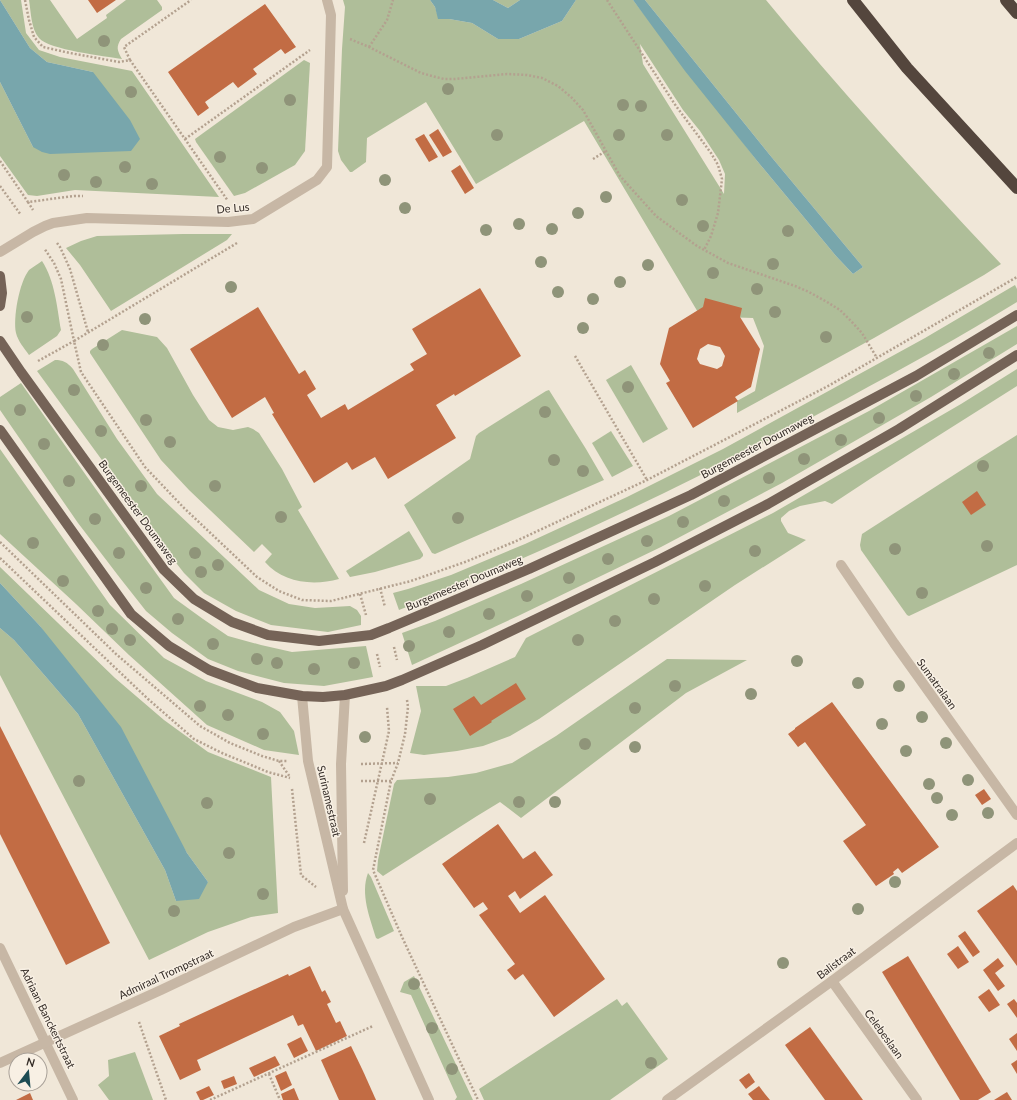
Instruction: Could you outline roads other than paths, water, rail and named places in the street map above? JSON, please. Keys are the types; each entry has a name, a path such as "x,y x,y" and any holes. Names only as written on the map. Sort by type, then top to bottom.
{"highway":[{"path":"853,0 908,68 1017,188"},
{"path":"1006,0 1017,13"}],"main road":[{"path":"0,276 2,293 0,306"},
{"name":"Burgemeester Doumaweg","path":"0,341 164,570 194,599 232,622 268,635 319,642 371,635 389,628 529,569 691,495 916,376 1017,315"},
{"path":"0,430 131,614 169,646 209,670 257,688 302,696 323,697 345,695 386,686 402,680 549,614 656,562 761,507 899,428 1017,355"}],"street":[{"name":"De Lus","path":"0,252 45,226 53,223 88,218 228,222 253,219 317,180 327,167 331,15 327,0"},
{"name":"Sumatralaan","path":"841,564 894,643 1017,815"},
{"name":"Surinamestraat","path":"343,909 341,764 345,695"},
{"name":"Surinamestraat","path":"302,696 308,761 343,909 429,1100"},
{"name":"Balistraat","path":"667,1100 832,981 1017,843"},
{"name":"Admiraal Trompstraat","path":"0,1063 47,1043 294,927 343,909"},
{"name":"Adriaan Banckertstraat","path":"0,948 74,1100"},
{"name":"Celebeslaan","path":"832,981 917,1100"}],"water":[{"path":"0,0 30,48 47,62 93,72 130,120 140,139 131,151 50,154 33,147 0,82"},
{"path":"430,0 493,0 508,8 520,0 576,0 562,21 519,39 498,39 472,23 449,19 438,19 435,7"},
{"path":"633,0 645,0 769,154 863,267 853,274 836,256 685,71"},
{"path":"0,583 40,626 121,727 187,853 208,882 199,899 176,901 165,870 78,714 14,640 0,628"}]}
